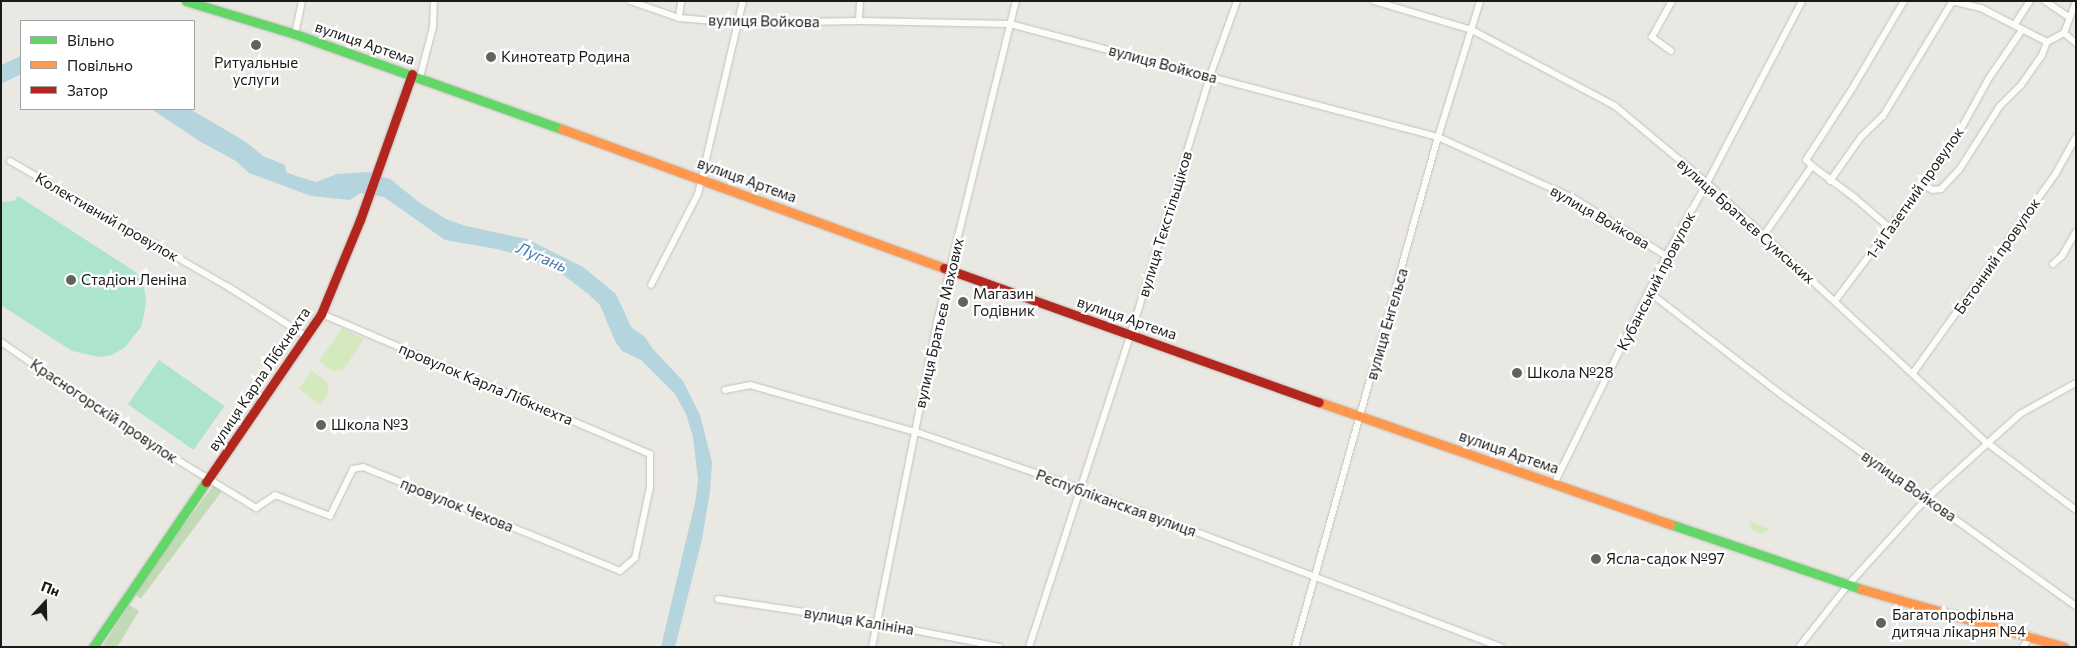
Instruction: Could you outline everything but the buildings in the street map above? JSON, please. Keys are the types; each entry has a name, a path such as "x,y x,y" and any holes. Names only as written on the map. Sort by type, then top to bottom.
{"street":[{"name":"вулиця Артема","path":"186,1 295,34 416,76 1361,417 1555,482 1848,586 2031,636 2064,647"},
{"path":"295,34 302,1"},
{"path":"416,76 433,27 434,1"},
{"name":"вулиця Войкова","path":"630,1 679,18 738,23 859,21 1010,24 1438,137 1573,198 1666,256"},
{"path":"679,18 681,1"},
{"path":"651,285 698,194 743,1"},
{"path":"859,21 860,1"},
{"name":"вулиця Братьєв Махових","path":"872,647 914,431 950,270 1016,1"},
{"name":"вулиця Тєкстільщіков","path":"1029,647 1131,333 1210,76 1237,1"},
{"name":"вулиця Братьєв Сумських","path":"1374,1 1472,30 1615,106 1707,183 1914,373 1986,442 2076,510"},
{"name":"вулиця Енгельса","path":"1295,647 1313,576 1361,417 1438,137 1480,1"},
{"path":"1671,51 1652,37 1672,1"},
{"name":"Кубанський провулок","path":"1555,482 1666,256 1707,183 1802,1"},
{"path":"1891,229 1856,198 1830,181 1806,160 1852,90 1904,1"},
{"path":"2015,24 2030,1"},
{"path":"2045,1 2068,17"},
{"path":"1830,181 1861,137 1883,116 1951,2 1981,8 2047,42"},
{"path":"1923,184 1933,190 1941,188 1959,170 2000,106 2021,85 2042,55 2047,42 2064,33 2068,17 2076,2"},
{"name":"1-й Газетний провулок","path":"1835,301 1891,229 1952,145 1989,78 2022,30"},
{"path":"2064,33 2076,43"},
{"name":"вулиця Карла Лібкнехта","path":"93,647 321,314 346,256 393,126 416,76"},
{"name":"Бетонний провулок","path":"1914,373 2056,173 2076,137"},
{"name":"Колективний провулок","path":"10,161 230,288 306,336"},
{"path":"1764,235 1812,166"},
{"path":"2053,264 2062,256 2076,232"},
{"name":"вулиця Войкова","path":"1649,292 1782,396 2076,606"},
{"name":"провулок Карла Лібкнехта","path":"321,314 650,454"},
{"name":"Красногорскій провулок","path":"1,342 130,431 207,479"},
{"path":"1799,647 1848,586 1927,498 1986,442 2020,414 2076,383"},
{"name":"Рєспубліканская вулиця","path":"725,390 750,385 914,431 1080,488 1501,647"},
{"name":"провулок Чехова","path":"207,479 256,508 275,495 330,516 353,469 363,467 620,571 635,558 650,487 650,454"},
{"name":"вулиця Калініна","path":"718,599 877,623 1000,647"},
{"path":"2022,647 2031,636"}],"green space":[{"name":"Стадіон Леніна","path":"18,196 137,273 144,287 146,300 144,315 141,327 124,348 112,355 99,357 72,351 1,305 1,202 14,201"},
{"path":"342,328 364,339 343,370 332,371 319,361"},
{"path":"159,360 225,406 194,450 128,404"},
{"path":"311,370 327,382 329,392 320,405 299,389"},
{"path":"214,485 222,491 141,599 133,593"},
{"path":"1750,521 1770,529 1764,533 1755,532 1750,527"},
{"path":"129,605 139,611 117,647 102,647"}],"water":[{"path":"20,56 20,74 1,84 1,65"},
{"name":"Лугань","path":"153,110 192,110 246,142 263,156 285,165 286,172 316,182 337,174 368,172 390,179 420,203 446,219 466,226 527,239 583,267 616,294 631,327 645,337 652,348 683,381 700,415 712,462 710,492 702,539 675,647 661,647 696,498 698,479 693,437 686,414 675,394 641,360 622,351 615,341 600,305 558,271 519,255 497,249 445,240 384,197 361,193 350,200 311,196 249,173 236,161 201,142"}],"traffic: fast":[{"path":"186,1 295,34 562,129"},
{"path":"93,647 206,482"},
{"path":"1670,524 1861,589"}],"traffic: slow":[{"path":"562,129 944,268"},
{"path":"1319,402 1670,524"},
{"path":"1861,589 2064,647"}],"traffic: jam":[{"path":"206,482 321,314 360,220 412,74"},
{"path":"944,268 1319,402"}],"place":[{"name":"Ритуальные услуги","path":"256,45"},
{"name":"Кинотеатр Родина","path":"491,57"},
{"name":"Стадіон Леніна","path":"71,280"},
{"name":"Магазин Годівник","path":"963,302"},
{"name":"Школа №28","path":"1517,373"},
{"name":"Школа №3","path":"321,425"},
{"name":"Ясла-садок №97","path":"1596,559"},
{"name":"Багатопрофільна дитяча лікарня №4","path":"1881,623"}]}
